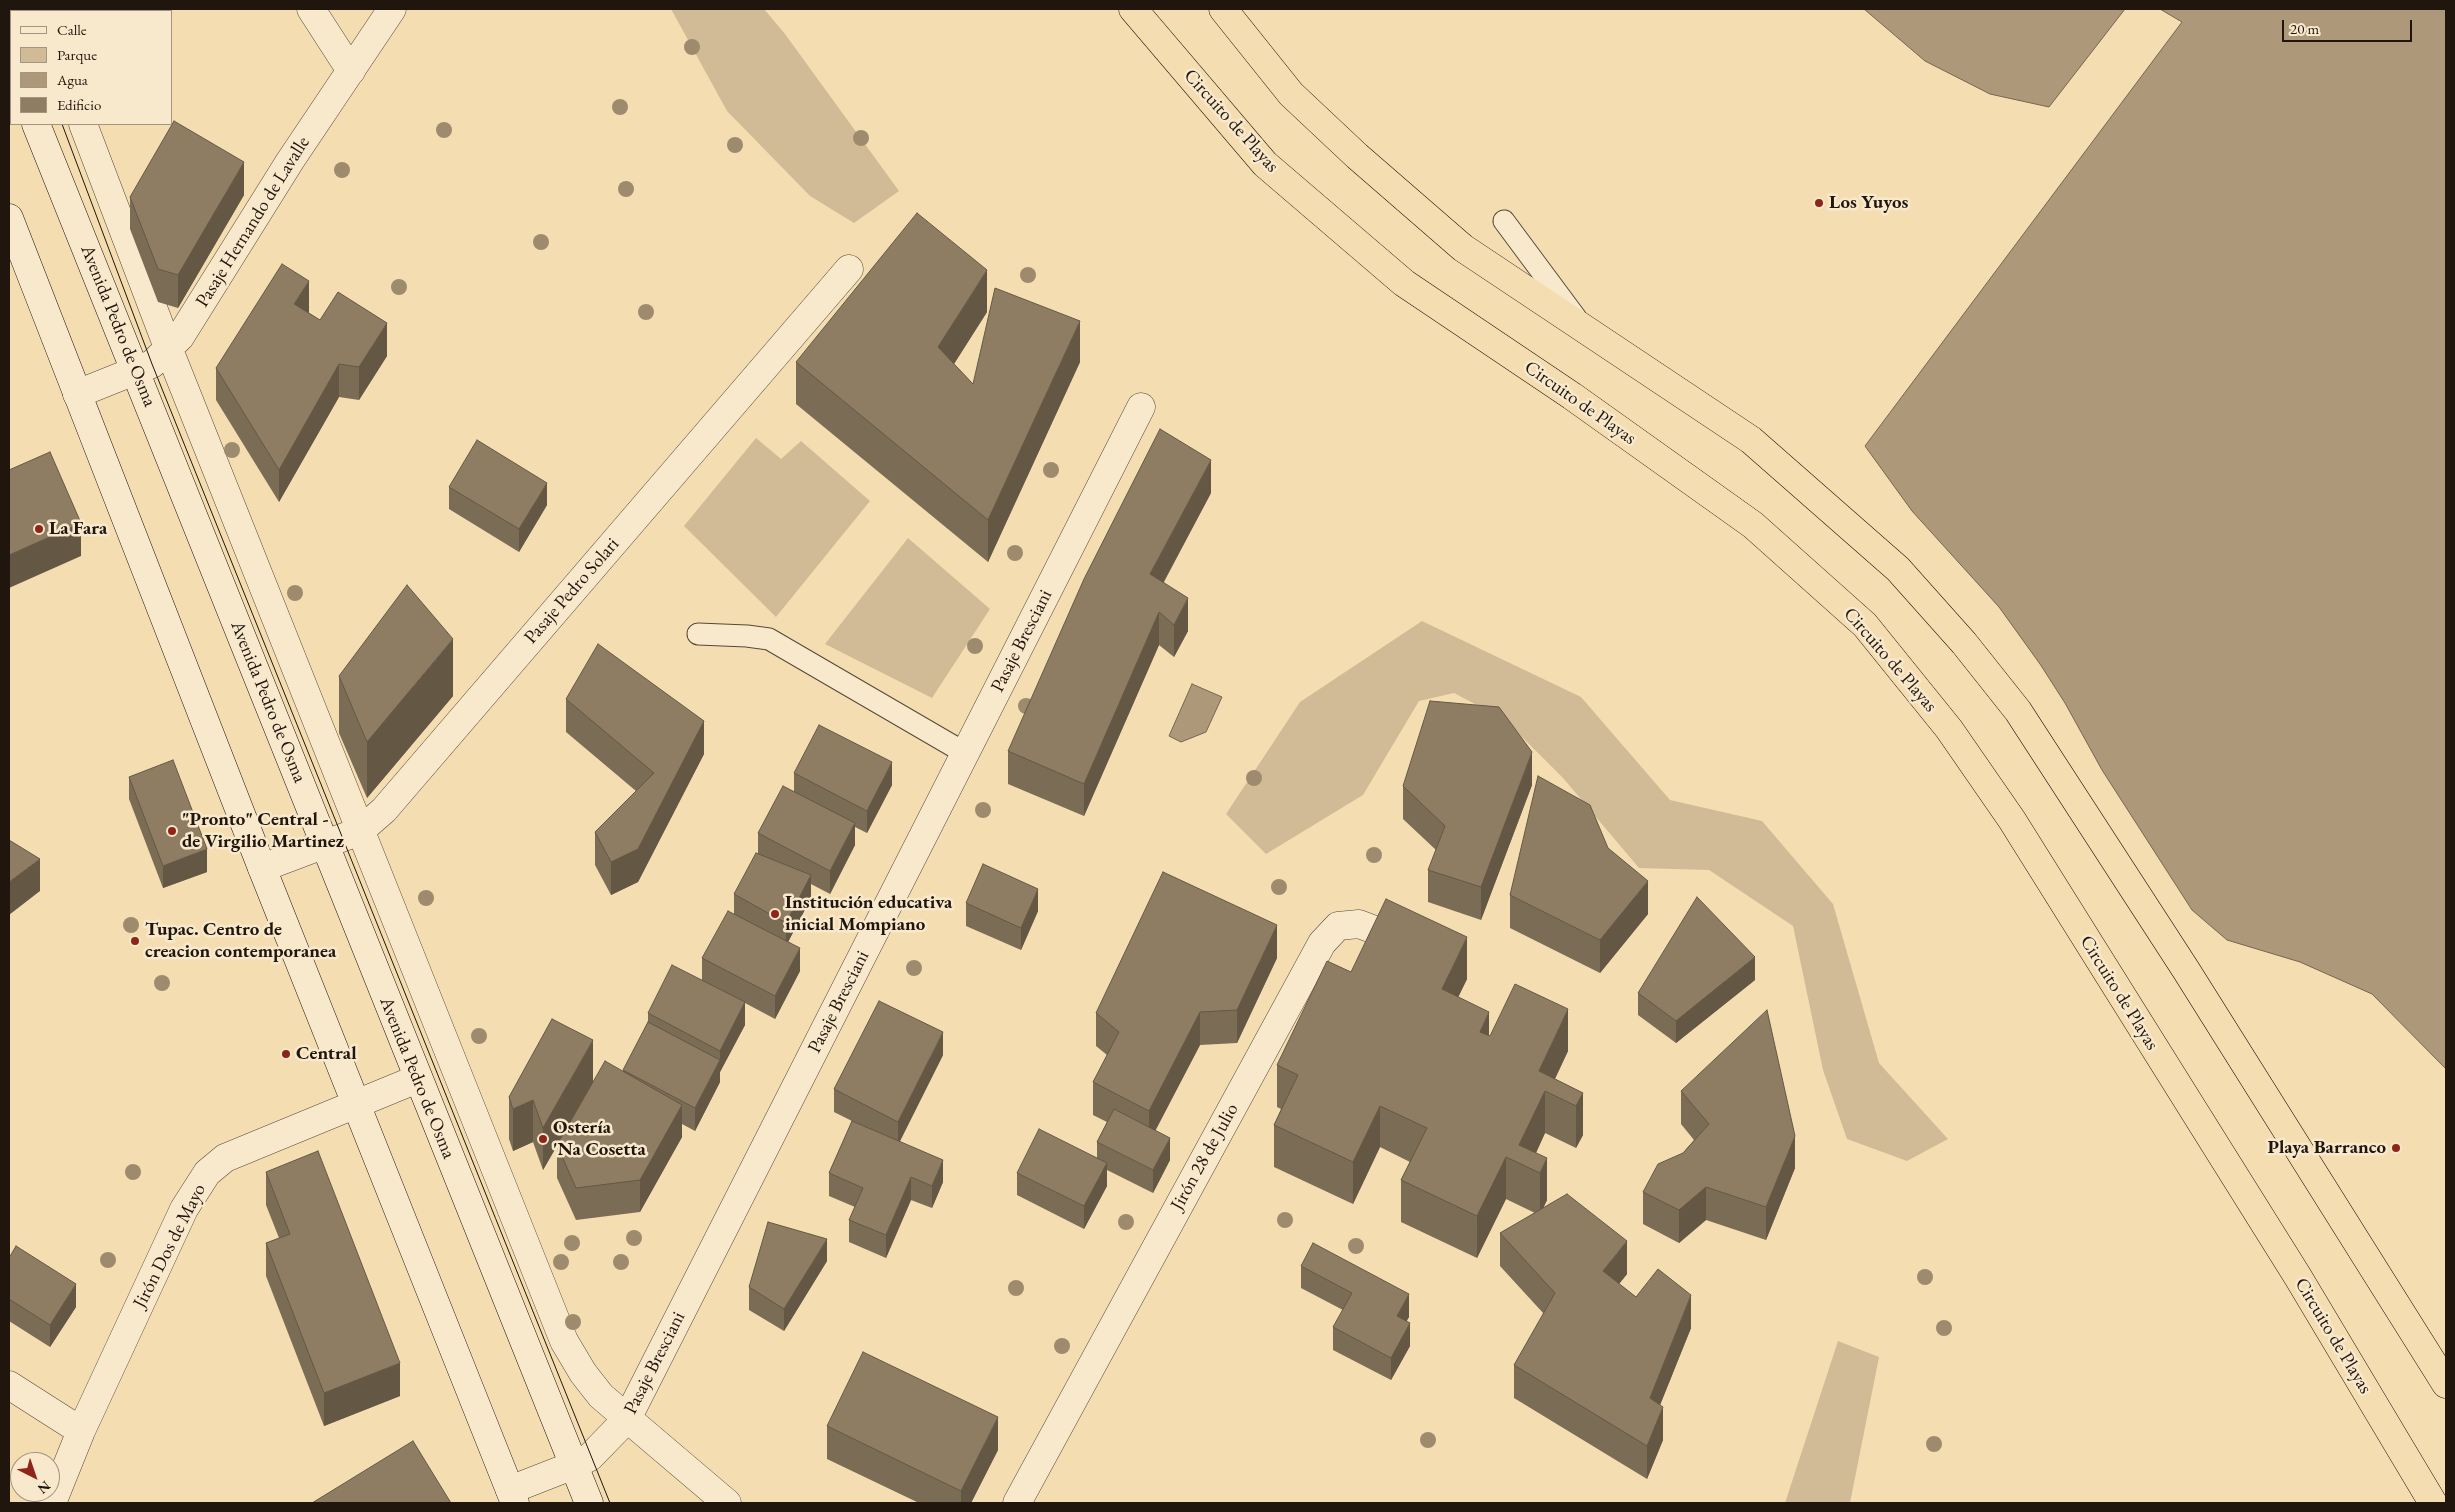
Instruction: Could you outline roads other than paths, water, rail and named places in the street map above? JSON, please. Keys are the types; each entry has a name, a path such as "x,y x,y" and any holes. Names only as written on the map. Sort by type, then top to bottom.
{"highway":[{"name":"Circuito de Playas","path":"1133,9 1265,164 1404,283 1572,396 1753,524 1865,625 1949,729 2012,820 2298,1277 2433,1503"},
{"path":"1223,9 1291,94 1357,156 1463,248 1751,440 1898,569 1964,643 2024,719 2186,970 2446,1384"}],"street":[{"path":"311,9 351,71"},
{"name":"Pasaje Hernando de Lavalle","path":"77,394 137,372 152,364 169,350 180,337 290,162 392,9"},
{"name":"Avenida Pedro de Osma","path":"36,125 137,372 417,1079 589,1503"},
{"name":"Avenida Pedro de Osma","path":"82,125 169,350 564,1341 583,1373 601,1396 727,1503"},
{"path":"9,218 262,868 512,1496"},
{"name":"Pasaje Pedro Solari","path":"262,868 360,831 384,810 849,269"},
{"name":"Pasaje Bresciani","path":"512,1496 590,1457 628,1419 1141,407"},
{"name":"Jirón 28 de Julio","path":"1017,1503 1322,942 1338,926 1359,924 1431,952"},
{"name":"Jirón Dos de Mayo","path":"52,1503 81,1431 184,1209 207,1173 225,1158 417,1079"},
{"path":"9,1385 81,1431"}],"lane":[{"path":"1504,221 1586,330"},
{"path":"698,634 747,636 769,640 965,753"}],"water":[{"path":"1864,9 2125,9 2049,107 1990,94 1925,61"},
{"path":"2160,9 2446,9 2446,1069 2372,994 2300,962 2227,940 2192,910 2102,770 2065,703 2040,664 1999,607 1912,511 1865,446 2182,22"},
{"path":"1192,684 1222,697 1206,732 1181,742 1169,736"}],"tram line":[{"path":"62,125 152,364 610,1503"}],"place":[{"name":"Los Yuyos","path":"1819,203"},
{"name":"La Fara","path":"39,529"},
{"name":"\"Pronto\" Central - de Virgilio Martinez","path":"172,831"},
{"name":"Institución educativa inicial Mompiano","path":"775,914"},
{"name":"Tupac. Centro de creacion contemporanea","path":"135,941"},
{"name":"Central","path":"286,1054"},
{"name":"Ostería 'Na Cosetta","path":"543,1139"},
{"name":"Playa Barranco","path":"2396,1148"}]}
